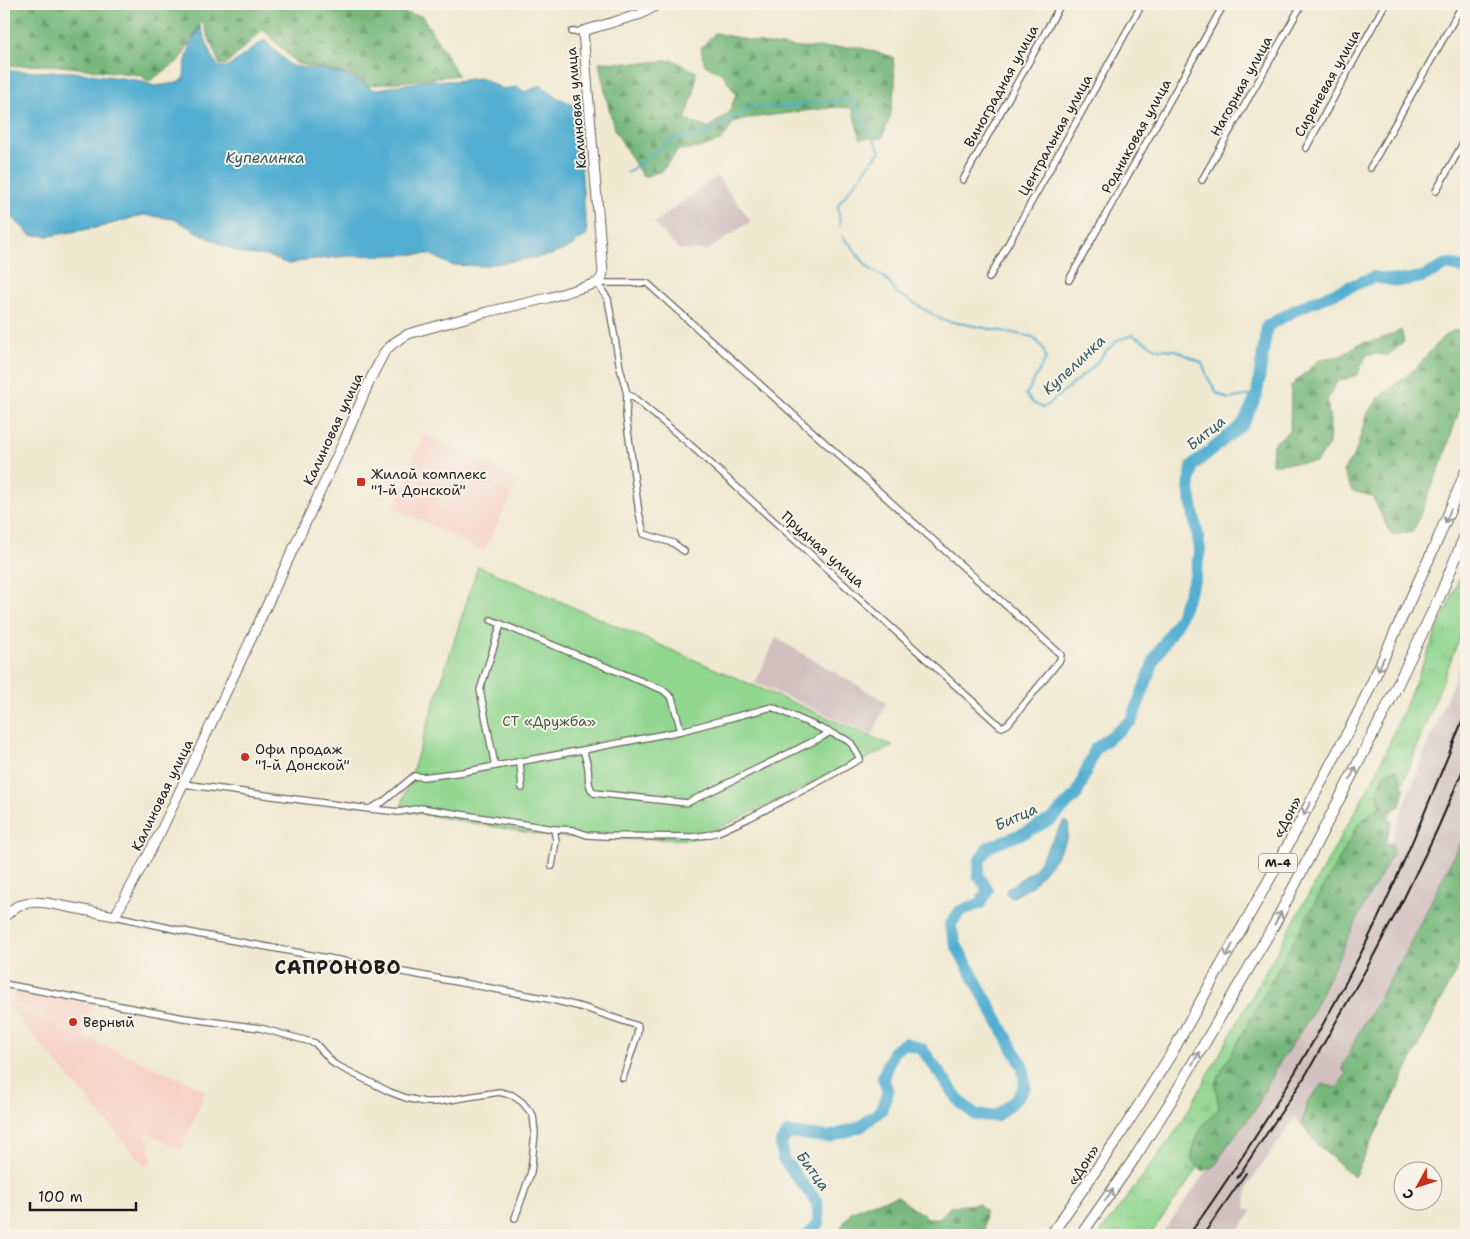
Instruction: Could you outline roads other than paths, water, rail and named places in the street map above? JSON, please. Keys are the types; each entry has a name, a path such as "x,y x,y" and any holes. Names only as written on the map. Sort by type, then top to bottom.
{"highway":[{"name":"«Дон»","path":"1051,1235 1118,1138 1170,1056 1279,862 1359,711 1438,539 1466,471"},
{"name":"М-4","path":"1081,1235 1134,1159 1169,1104 1274,925 1384,713 1439,598 1466,533"}],"street":[{"name":"Калиновая улица","path":"115,916 161,831 342,446 371,378 386,351 394,342 408,334 487,312 548,298 597,283 602,277 583,31 641,14 659,4"},
{"name":"Виноградная улица","path":"964,180 1061,4"},
{"name":"Центральная улица","path":"989,278 1142,4"},
{"name":"Родниковая улица","path":"1069,280 1224,4"},
{"name":"Нагорная улица","path":"1202,180 1302,4"},
{"name":"Сиреневая улица","path":"1306,148 1385,4"},
{"path":"1370,168 1463,4"},
{"path":"572,32 583,31"},
{"path":"1436,192 1466,138"},
{"path":"597,283 608,299 620,368 627,394 626,416 644,534 673,543 684,551"},
{"name":"Прудная улица","path":"597,283 647,283 1059,652 1061,655 1060,660 1008,724 1000,726 687,442 634,397 627,394"},
{"path":"491,620 663,690 672,698 681,731"},
{"path":"495,766 480,690 501,624"},
{"path":"183,784 369,809 399,812 421,808 573,830 587,835 692,837 718,832 749,818 860,758 851,743 772,706 681,731 455,773 423,777 414,776 383,802 369,809"},
{"path":"583,750 588,768 590,789 594,793 687,803 822,738 830,732"},
{"path":"520,762 522,788"},
{"path":"552,866 556,840 554,828"},
{"path":"4,917 17,906 33,902 47,903 207,936 531,995 586,1008 638,1026 637,1036 623,1078"},
{"path":"4,984 184,1018 260,1028 315,1043 334,1064 390,1092 424,1102 437,1102 499,1092 512,1095 522,1102 533,1114 535,1133 531,1172 515,1218"}],"water":[{"name":"Купелинка","path":"200,26 213,59 219,67 228,67 264,40 291,66 327,70 354,78 374,90 428,80 453,81 481,78 503,89 518,87 525,92 541,85 556,97 577,106 587,235 568,248 551,255 481,266 451,265 430,254 349,256 306,260 289,264 267,256 243,254 174,219 143,215 100,227 49,236 30,235 4,209 4,71 72,72 136,80 155,86 177,83 184,79 189,51"},
{"path":"1064,821 1069,823 1067,839 1052,863 1031,887 1011,898 1006,893 1007,889 1034,870"}],"waterway":[{"name":"Купелинка","path":"627,173 670,140 712,132 751,106 777,107 852,99 880,151 838,205 840,225"},
{"name":"Купелинка","path":"843,235 844,239 870,269 884,277 897,293 942,320 1033,337 1043,348 1046,358 1026,395 1033,403 1044,408 1093,367 1118,340 1133,335 1158,349 1176,350 1202,363 1217,393 1228,399 1257,394"},
{"name":"Битца","path":"808,1235 819,1223 817,1202 783,1159 781,1142 788,1133 829,1137 860,1127 881,1110 888,1092 883,1077 893,1052 905,1043 922,1049 961,1103 976,1115 996,1116 1015,1100 1025,1087 1023,1067 956,945 950,925 960,911 981,903 988,890 978,875 980,860 988,847 1024,833 1052,819 1077,794 1095,749 1132,720 1155,658 1179,619 1195,577 1200,549 1189,489 1192,466 1243,424 1257,394 1267,326 1299,308 1373,277 1399,281 1422,277 1448,264 1466,269"}],"railway":[{"path":"1189,1235 1301,1063 1341,992 1389,895 1466,712"},
{"path":"1237,1178 1304,1078 1369,964 1437,830 1466,763"},
{"path":"1203,1235 1246,1173"}],"place":[{"name":"Жилой комплекс \"1-й Донской\"","path":"361,482"},
{"name":"Офи продаж \"1-й Донской\"","path":"245,757"},
{"name":"Верный","path":"73,1022"}],"district":[{"name":"САПРОНОВО","path":"338,967"}],"park label":[{"name":"СТ «Дружба»","path":"549,721"}]}
